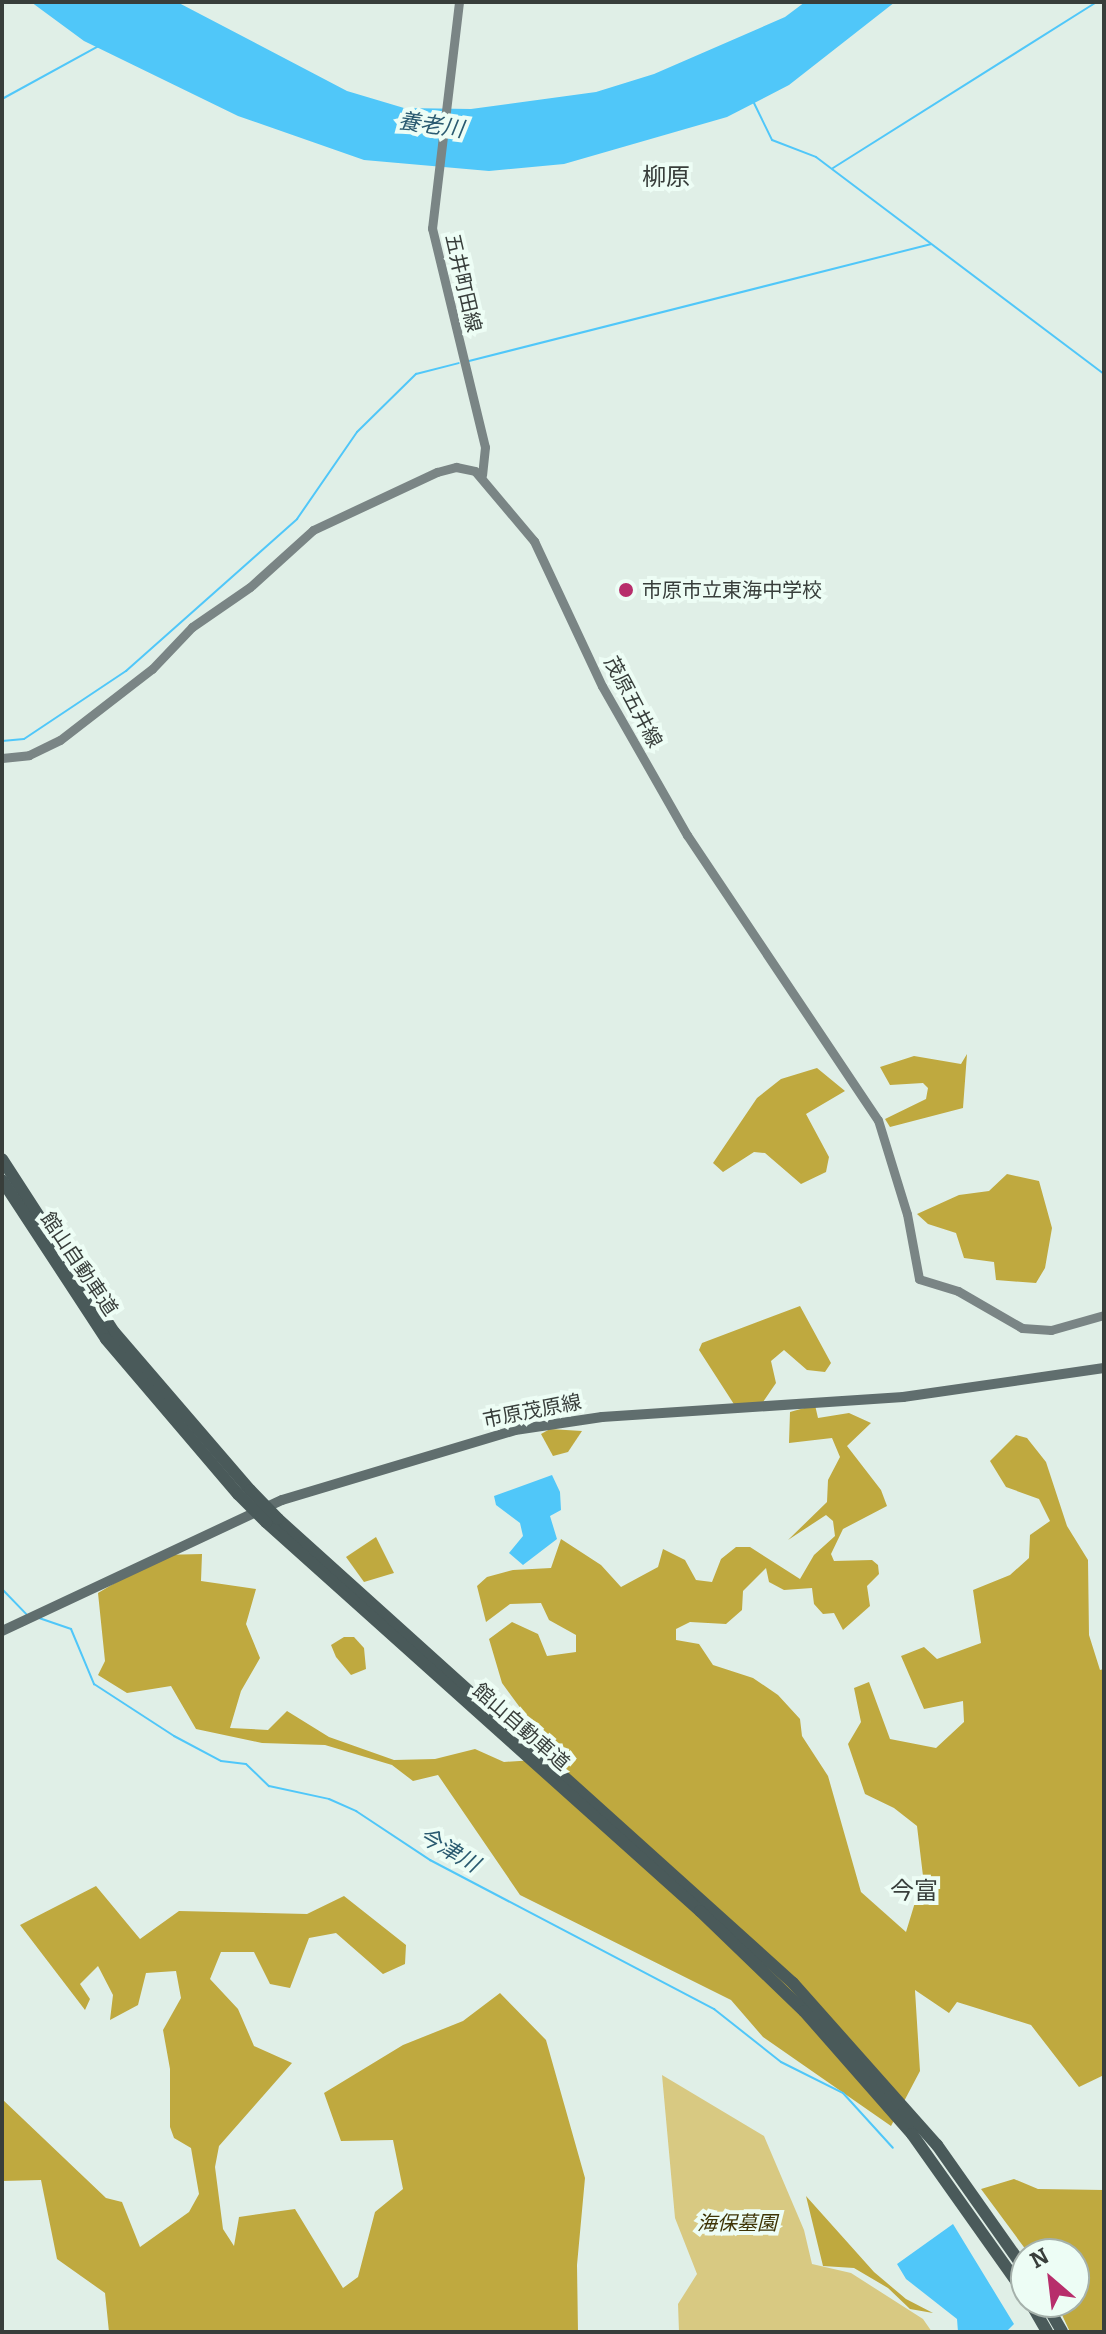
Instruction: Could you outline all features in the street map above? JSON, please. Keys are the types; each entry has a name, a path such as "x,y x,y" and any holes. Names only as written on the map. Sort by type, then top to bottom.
{"highway":[{"name":"館山自動車道","path":"2,1159 114,1332 244,1492"},
{"name":"館山自動車道","path":"2,1180 106,1339 244,1492 793,2001 912,2134 1010,2272"},
{"name":"館山自動車道","path":"272,1521 793,1983 903,2103 1010,2249"}],"main road":[{"name":"五井町田線","path":"459,2 433,239 483,439 482,475"},
{"path":"2,758 29,755 60,740 152,669 192,627 250,587 313,530 449,468 482,475"},
{"name":"茂原五井線","path":"482,475 539,550 602,686 687,835 878,1120 907,1214 919,1279 958,1291 1022,1328 1051,1330 1104,1315"},
{"name":"市原茂原線","path":"2,1631 282,1500 515,1430 602,1417 903,1397 1104,1368"}],"green space":[{"name":"海保墓園","path":"662,2075 764,2136 804,2230 812,2264 851,2273 923,2319 932,2332 679,2332 678,2304 697,2274 675,2218"}],"shaded area":[{"path":"967,1054 963,1108 890,1127 885,1119 926,1099 928,1088 923,1083 890,1085 880,1067 914,1056 961,1064"},
{"path":"817,1068 845,1091 806,1114 829,1157 826,1172 801,1184 765,1153 754,1152 723,1172 713,1163 757,1098 781,1079"},
{"path":"1007,1174 1039,1181 1052,1228 1045,1268 1036,1283 996,1280 994,1262 964,1258 956,1233 928,1224 917,1214 959,1195 989,1191"},
{"path":"800,1306 831,1363 825,1372 807,1370 784,1350 771,1361 776,1383 763,1402 739,1412 699,1350 702,1343"},
{"path":"815,1405 818,1418 849,1413 871,1423 847,1446 881,1490 887,1506 843,1529 831,1554 834,1561 872,1560 878,1565 879,1574 867,1586 870,1606 843,1630 834,1613 823,1614 814,1604 812,1588 784,1590 769,1582 766,1568 743,1591 742,1610 726,1624 690,1622 676,1629 676,1640 699,1644 713,1665 753,1678 778,1695 800,1719 802,1736 828,1776 861,1892 906,1932 923,1876 917,1826 894,1808 865,1794 848,1744 861,1722 854,1688 869,1682 890,1739 936,1748 964,1722 963,1701 924,1709 901,1656 924,1647 937,1659 981,1643 973,1590 1010,1575 1029,1558 1030,1535 1050,1521 1039,1499 1006,1487 990,1461 1016,1435 1027,1438 1046,1462 1067,1526 1088,1560 1089,1635 1100,1670 1104,1669 1104,2075 1079,2087 1031,2025 957,2002 949,2013 915,1990 920,2071 891,2126 763,2037 731,2000 520,1895 438,1775 413,1781 392,1765 325,1745 262,1743 196,1729 171,1686 127,1693 98,1675 105,1661 98,1593 162,1555 202,1554 201,1581 256,1589 246,1624 260,1658 241,1691 230,1728 268,1730 287,1711 329,1737 394,1760 435,1759 475,1749 504,1762 535,1760 549,1747 502,1683 489,1639 512,1622 538,1634 547,1656 576,1652 576,1635 549,1620 541,1603 510,1604 486,1622 477,1586 487,1577 513,1570 551,1568 561,1539 601,1565 621,1587 658,1567 663,1549 685,1560 696,1580 712,1582 721,1559 736,1547 750,1547 800,1579 814,1555 835,1536 833,1521 826,1515 788,1540 827,1502 828,1480 840,1457 832,1438 789,1443 790,1412"},
{"path":"550,1429 582,1431 568,1452 553,1456 541,1434"},
{"path":"376,1537 394,1573 364,1582 346,1557"},
{"path":"344,1637 354,1637 364,1648 366,1669 351,1675 336,1657 331,1645"},
{"path":"96,1886 140,1939 179,1911 307,1914 344,1896 406,1945 405,1964 383,1974 336,1933 309,1938 290,1988 270,1984 254,1952 221,1952 210,1979 238,2009 254,2046 292,2063 219,2146 215,2167 223,2229 234,2246 239,2217 295,2209 343,2288 358,2277 375,2212 403,2189 393,2140 341,2141 324,2093 403,2045 463,2021 500,1993 546,2040 585,2178 577,2265 578,2332 109,2332 105,2293 57,2259 41,2180 2,2181 2,2099 106,2198 122,2202 140,2247 189,2212 199,2194 191,2148 174,2138 170,2127 170,2069 163,2030 181,1998 176,1971 146,1973 138,2005 110,2020 113,1995 98,1966 80,1984 90,1999 85,2010 20,1925"},
{"path":"1014,2179 1038,2189 1104,2190 1104,2332 1070,2332 1063,2318 1090,2318 1090,2238 1017,2238 981,2189"},
{"path":"806,2196 874,2272 906,2299 933,2313 910,2309 888,2288 854,2268 823,2266"}],"water":[{"name":"養老川","path":"31,2 177,2 347,91 404,108 471,109 596,92 654,74 785,17 805,2 895,2 789,85 727,117 564,164 489,171 364,160 238,116 84,41"},
{"path":"552,1475 560,1492 561,1510 550,1516 557,1539 523,1565 509,1553 523,1536 520,1523 496,1505 494,1496"},
{"path":"953,2224 1014,2324 1006,2332 958,2332 957,2319 906,2279 897,2264"}],"waterway":[{"path":"833,168 1097,2"},
{"path":"2,99 99,46"},
{"path":"753,101 772,140 816,157 1104,374"},
{"path":"469,361 930,244"},
{"path":"2,741 24,739 126,671 297,519 357,432 416,374 459,363"},
{"name":"今津川","path":"2,1589 26,1614"},
{"name":"今津川","path":"39,1618 71,1629 94,1684 174,1736 221,1761 246,1764 269,1786 329,1799 356,1811 430,1860 714,2009 781,2062 843,2093 893,2148"}],"place":[{"name":"市原市立東海中学校","path":"626,590"}],"district":[{"name":"柳原","path":"666,178"},
{"name":"今富","path":"914,1892"}]}
